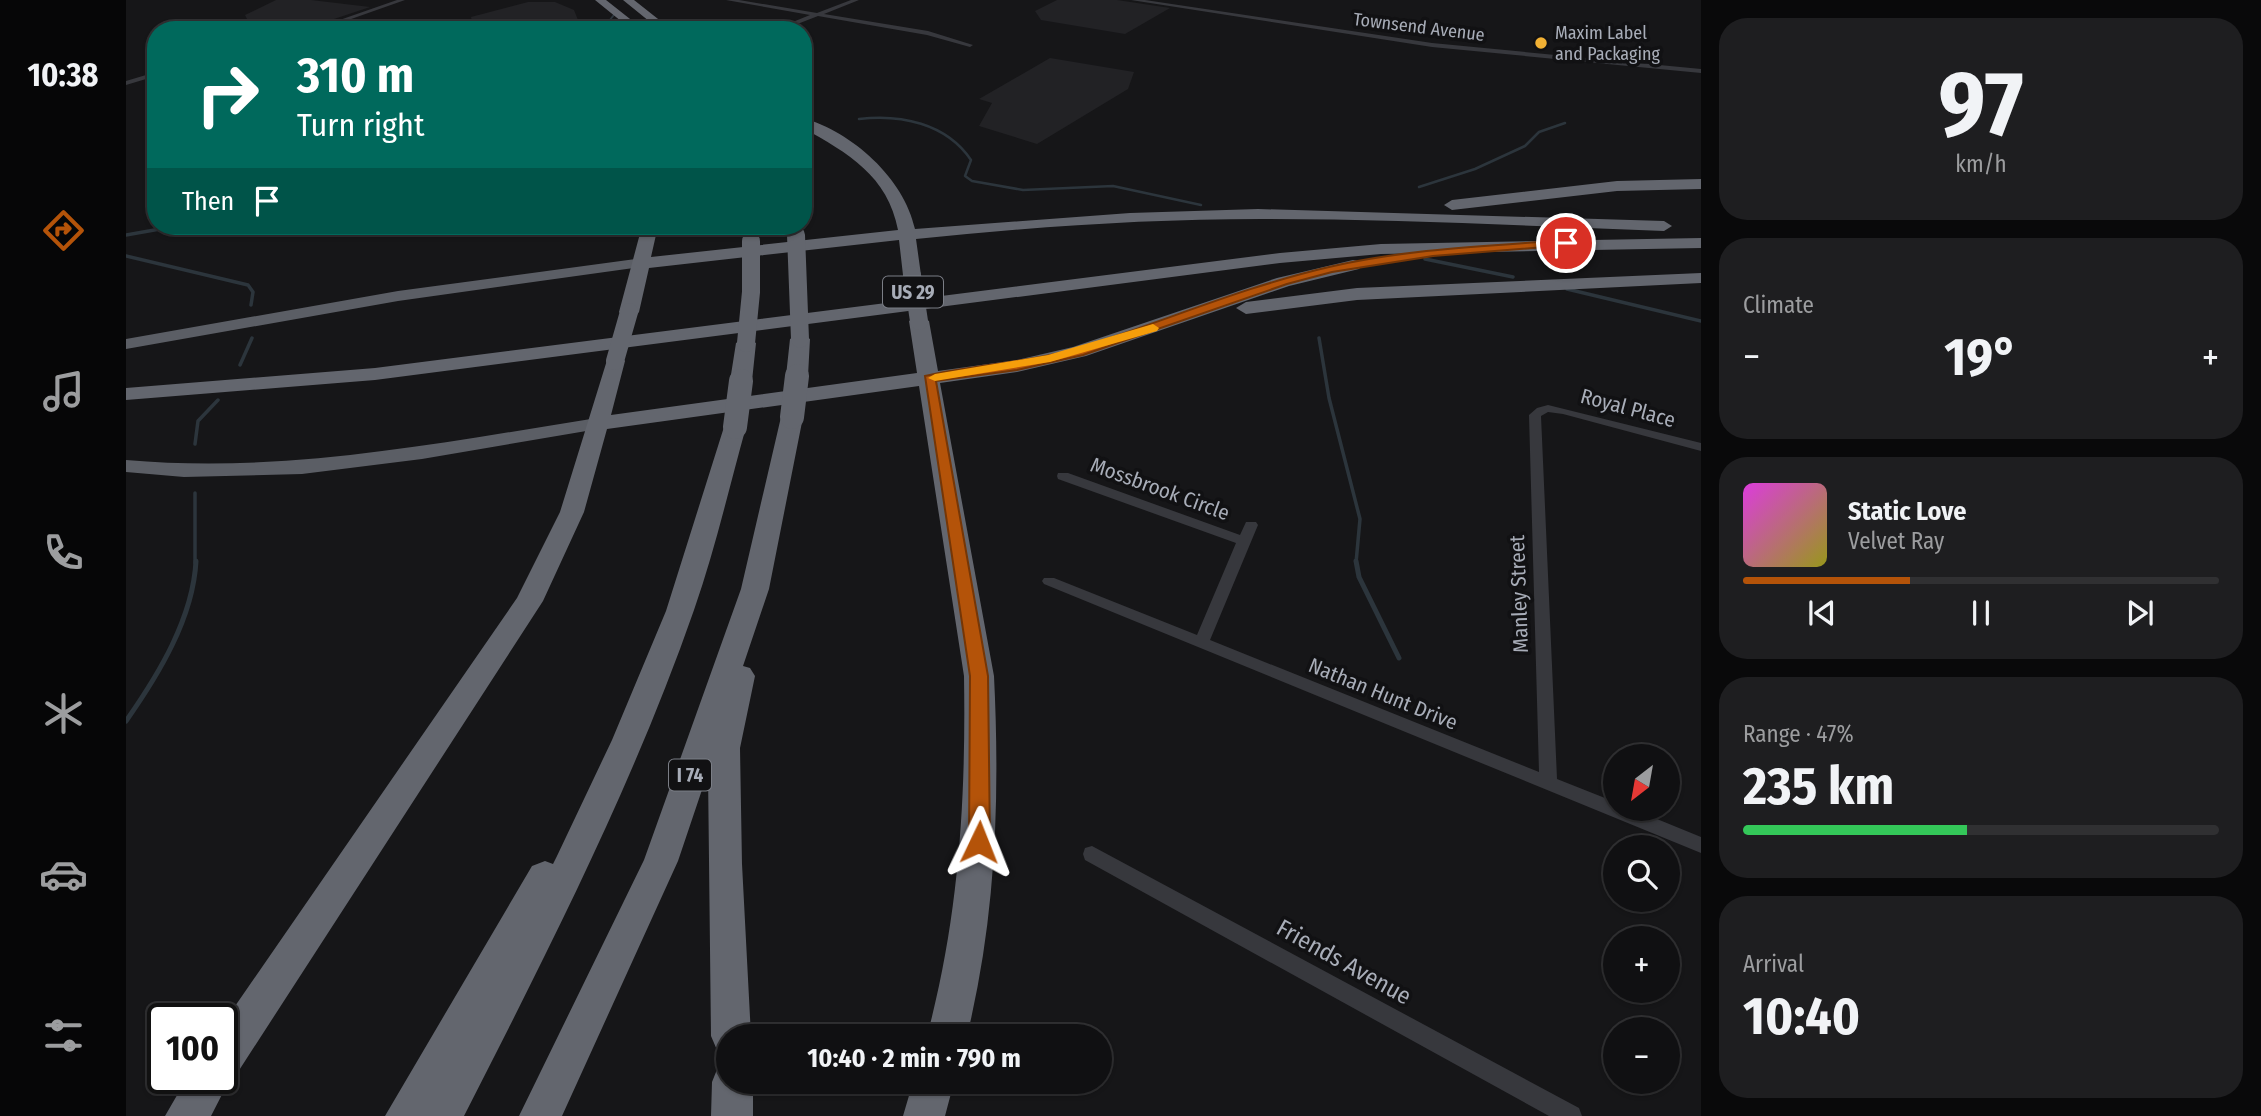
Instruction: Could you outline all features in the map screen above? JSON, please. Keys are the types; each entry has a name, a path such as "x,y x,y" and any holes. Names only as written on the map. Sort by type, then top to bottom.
{"highway":[{"path":"600,0 627,21"},
{"path":"628,0 655,21"},
{"path":"812,127 839,141 869,163 886,182 900,205 979,676 982,732 979,861 968,935 949,1024"},
{"path":"126,344 398,296 643,263 906,234 1135,218 1422,209 1617,186 1701,184"},
{"path":"1285,215 1701,227"},
{"name":"US 29","path":"126,379 333,365 1285,246 1442,234 1701,233"},
{"path":"238,1037 529,601 572,512 643,263 648,235"},
{"path":"442,1116 531,943 612,772 680,610 735,427 751,292 749,235"},
{"name":"I 74","path":"540,1116 661,861 755,589 792,417 797,376 800,279 795,235"},
{"path":"1135,334 1283,282 1332,269 1433,253 1545,243"},
{"name":"US 29","path":"126,394 375,374 1280,258 1381,249 1545,243 1701,243"},
{"path":"126,466 214,472 300,467 1017,366 1135,334 1263,305 1316,298 1597,280 1701,278"},
{"path":"731,1024 724,864 724,748 755,589"},
{"path":"407,1116 570,833 612,772"},
{"path":"186,1116 200,1094"},
{"path":"732,1116 733,1094"},
{"path":"924,1116 930,1094"}],"street":[{"path":"340,21 402,0"},
{"path":"729,0 946,37 970,45"},
{"path":"801,21 856,0"},
{"name":"Townsend Avenue","path":"1134,0 1432,45 1701,71"},
{"path":"126,83 147,77"},
{"name":"Royal Place","path":"1544,409 1564,411 1701,447"},
{"name":"Manley Street","path":"1544,409 1535,415 1548,784"},
{"name":"Mossbrook Circle","path":"1063,476 1243,541"},
{"path":"1201,642 1251,525"},
{"name":"Nathan Hunt Drive","path":"1049,581 1701,845"},
{"name":"Friends Avenue","path":"1092,854 1571,1116"}],"shaded area":[{"path":"276,0 311,0 370,7 328,21 248,21 245,15"},
{"path":"1057,0 1117,0 1170,8 1125,34 1041,20 1035,11"},
{"path":"528,2 555,2 574,10 578,21 472,21 471,17"},
{"path":"1050,58 1134,72 1128,89 1037,144 979,126 992,103 979,99"}],"waterway":[{"path":"609,21 617,11"},
{"path":"859,119 906,120 935,129 961,147 971,160 965,176 972,181 1023,190 1113,186 1201,205"},
{"path":"1419,187 1475,169 1525,146 1539,132 1565,123"},
{"path":"126,235 147,231"},
{"path":"126,256 248,285 253,292 251,305"},
{"path":"1425,259 1513,277"},
{"path":"1567,289 1701,321"},
{"path":"240,365 252,338"},
{"path":"1319,338 1329,398 1360,519 1356,562"},
{"path":"195,444 198,421 218,400"},
{"path":"195,493 195,563"},
{"path":"126,721 172,645 188,603 196,561"},
{"path":"1356,562 1359,577 1399,658"}],"slow traffic":[{"path":"935,378 1050,359 1153,328"}],"place":[{"name":"Maxim Label and Packaging","path":"1541,43"}],"route":[{"path":"979,842 982,732 979,676 929,378 1017,366 1079,352 1283,282 1332,269 1433,253 1566,243"}]}
